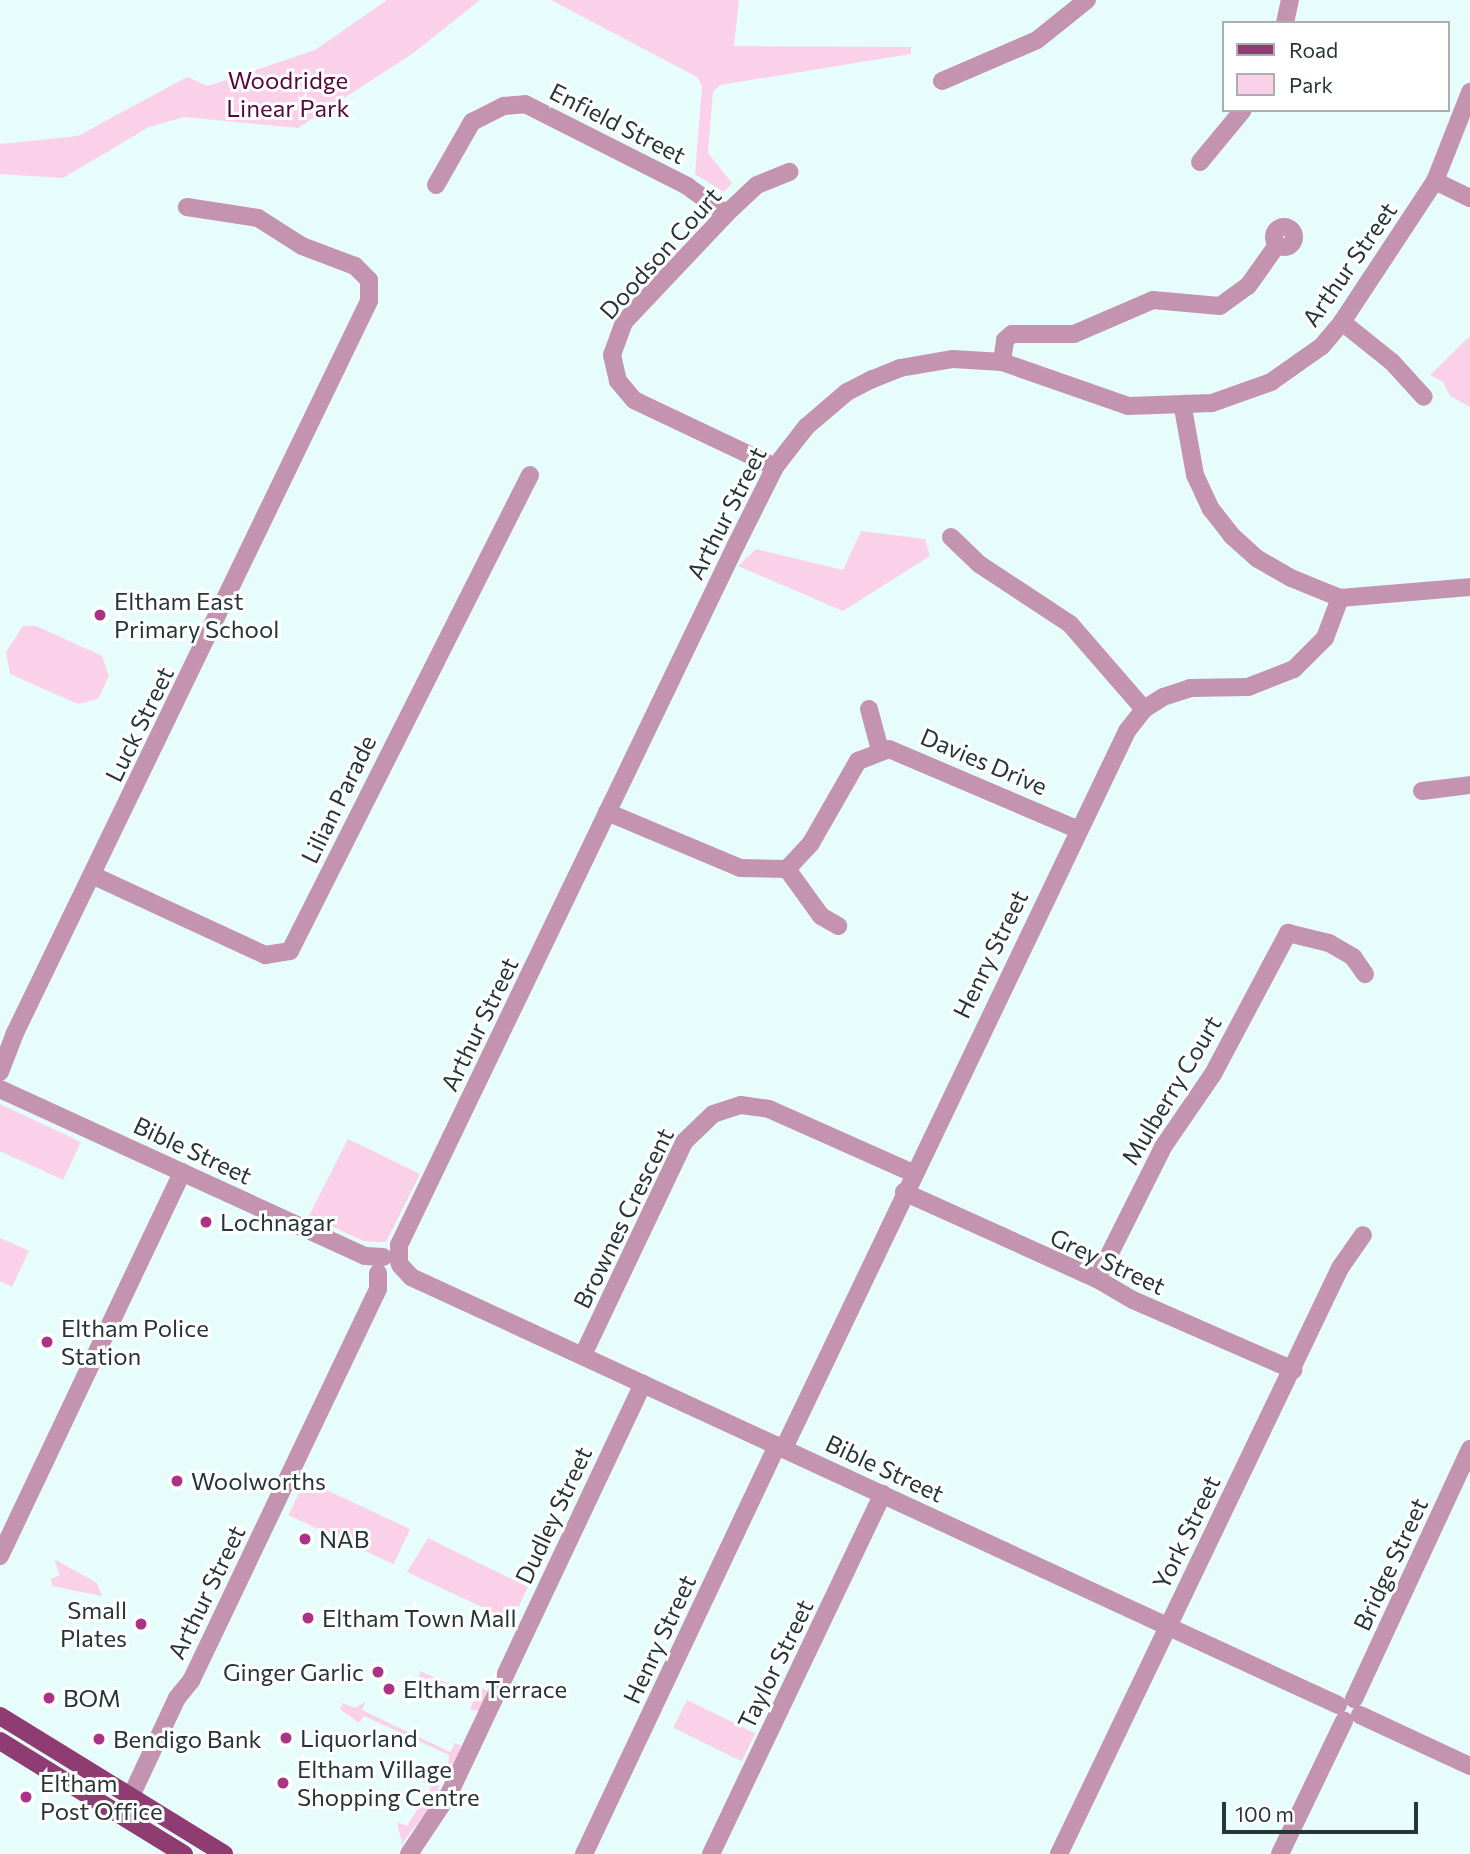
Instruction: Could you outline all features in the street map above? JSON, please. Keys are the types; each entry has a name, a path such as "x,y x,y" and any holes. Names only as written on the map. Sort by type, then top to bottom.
{"main road":[{"path":"0,1716 132,1794 224,1854"},
{"path":"0,1741 184,1854"},
{"path":"132,1794 132,1820"}],"street":[{"path":"942,81 1037,40 1087,0"},
{"path":"1285,21 1290,0"},
{"name":"Arthur Street","path":"148,1804 147,1784 186,1703 187,1689 775,467 827,406 873,379 927,362 1002,362 1101,400 1128,406 1183,408 1242,395 1271,382 1322,346 1342,323 1434,181 1470,92"},
{"name":"Enfield Street","path":"436,185 472,122 504,106 525,104 687,186 726,214"},
{"path":"1200,162 1241,112"},
{"name":"Doodson Court","path":"775,467 635,400 614,373 614,344 620,328 726,214 757,185 790,172"},
{"path":"1434,181 1470,198"},
{"name":"Luck Street","path":"0,1072 14,1035 369,301 369,280 355,266 302,246 258,218 187,207"},
{"path":"1002,362 1005,340 1012,334 1074,334 1153,300 1220,306 1248,286 1277,245"},
{"path":"1342,323 1392,362 1424,397"},
{"path":"1183,408 1195,475 1211,509 1231,535 1291,578 1340,598 1470,587"},
{"name":"Lilian Parade","path":"92,875 265,955 290,951 419,686 530,475"},
{"path":"951,537 979,564 1070,624 1144,709"},
{"name":"Henry Street","path":"584,1854 1077,829 1127,731 1144,709 1190,688 1248,687 1294,669 1325,638 1340,598"},
{"path":"869,709 880,750"},
{"name":"Davies Drive","path":"787,869 811,843 851,769 865,755 880,750 913,756 1077,829"},
{"path":"1422,791 1470,785"},
{"path":"607,812 740,868 787,869 821,916 838,926"},
{"name":"Mulberry Court","path":"1097,1279 1163,1147 1213,1074 1289,933 1329,943 1353,957 1365,974"},
{"name":"Luck Street","path":"0,1055 14,1035"},
{"name":"Bible Street","path":"0,1089 1470,1766"},
{"name":"Brownes Crescent","path":"583,1356 684,1142 713,1114 741,1105 769,1109 913,1173"},
{"path":"0,1556 182,1172"},
{"name":"Grey Street","path":"904,1192 1097,1279 1133,1300 1293,1370"},
{"name":"York Street","path":"1059,1854 1346,1256 1363,1235"},
{"name":"Dudley Street","path":"410,1854 456,1779 643,1383"},
{"name":"Bridge Street","path":"1280,1854 1470,1449"},
{"name":"Taylor Street","path":"711,1854 883,1494"},
{"name":"Arthur Street","path":"132,1794 177,1698 187,1689"}],"green space":[{"name":"Woodridge Linear Park","path":"387,0 480,0 412,54 298,128 184,117 149,127 63,178 0,174 0,144 78,136 187,77 208,86 315,50"},
{"path":"551,0 739,0 734,46 911,47 911,54 720,85 713,92 708,153 732,183 724,192 695,174 702,86 697,77"},
{"path":"1470,336 1470,407 1450,396 1443,382 1430,375"},
{"path":"861,531 925,539 930,556 843,611 738,566 756,549 843,570"},
{"path":"23,626 36,626 102,656 109,676 98,699 78,704 10,674 6,652"},
{"path":"0,1104 81,1142 63,1180 0,1151"},
{"path":"348,1139 420,1174 386,1242 364,1241 309,1216"},
{"path":"0,1238 29,1251 12,1287 0,1281"},
{"path":"305,1480 410,1529 394,1564 289,1515"},
{"path":"428,1538 528,1587 510,1625 508,1619 407,1572"},
{"path":"54,1559 97,1583 102,1596 52,1586 51,1579 60,1575"},
{"path":"420,1671 476,1696 480,1687 487,1691 480,1711 470,1710 474,1699 427,1678 422,1688 418,1686"},
{"path":"687,1700 755,1733 742,1761 673,1728"},
{"path":"365,1702 362,1710 450,1752 455,1743 461,1745 455,1763 448,1766 449,1755 364,1716 359,1723 340,1709 343,1703 355,1708"},
{"path":"429,1778 439,1786 437,1799 403,1842 403,1848 397,1822 407,1826 431,1788 422,1781"}],"place":[{"name":"Eltham East Primary School","path":"100,615"},
{"name":"Lochnagar","path":"206,1222"},
{"name":"Eltham Police Station","path":"47,1342"},
{"name":"Woolworths","path":"177,1481"},
{"name":"NAB","path":"305,1539"},
{"name":"Eltham Town Mall","path":"308,1618"},
{"name":"Small Plates","path":"141,1624"},
{"name":"Ginger Garlic","path":"378,1672"},
{"name":"Eltham Terrace","path":"389,1689"},
{"name":"BOM","path":"49,1698"},
{"name":"Liquorland","path":"286,1738"},
{"name":"Bendigo Bank","path":"99,1739"},
{"name":"Eltham Village Shopping Centre","path":"283,1783"},
{"name":"Eltham Post Office","path":"26,1797"}]}
